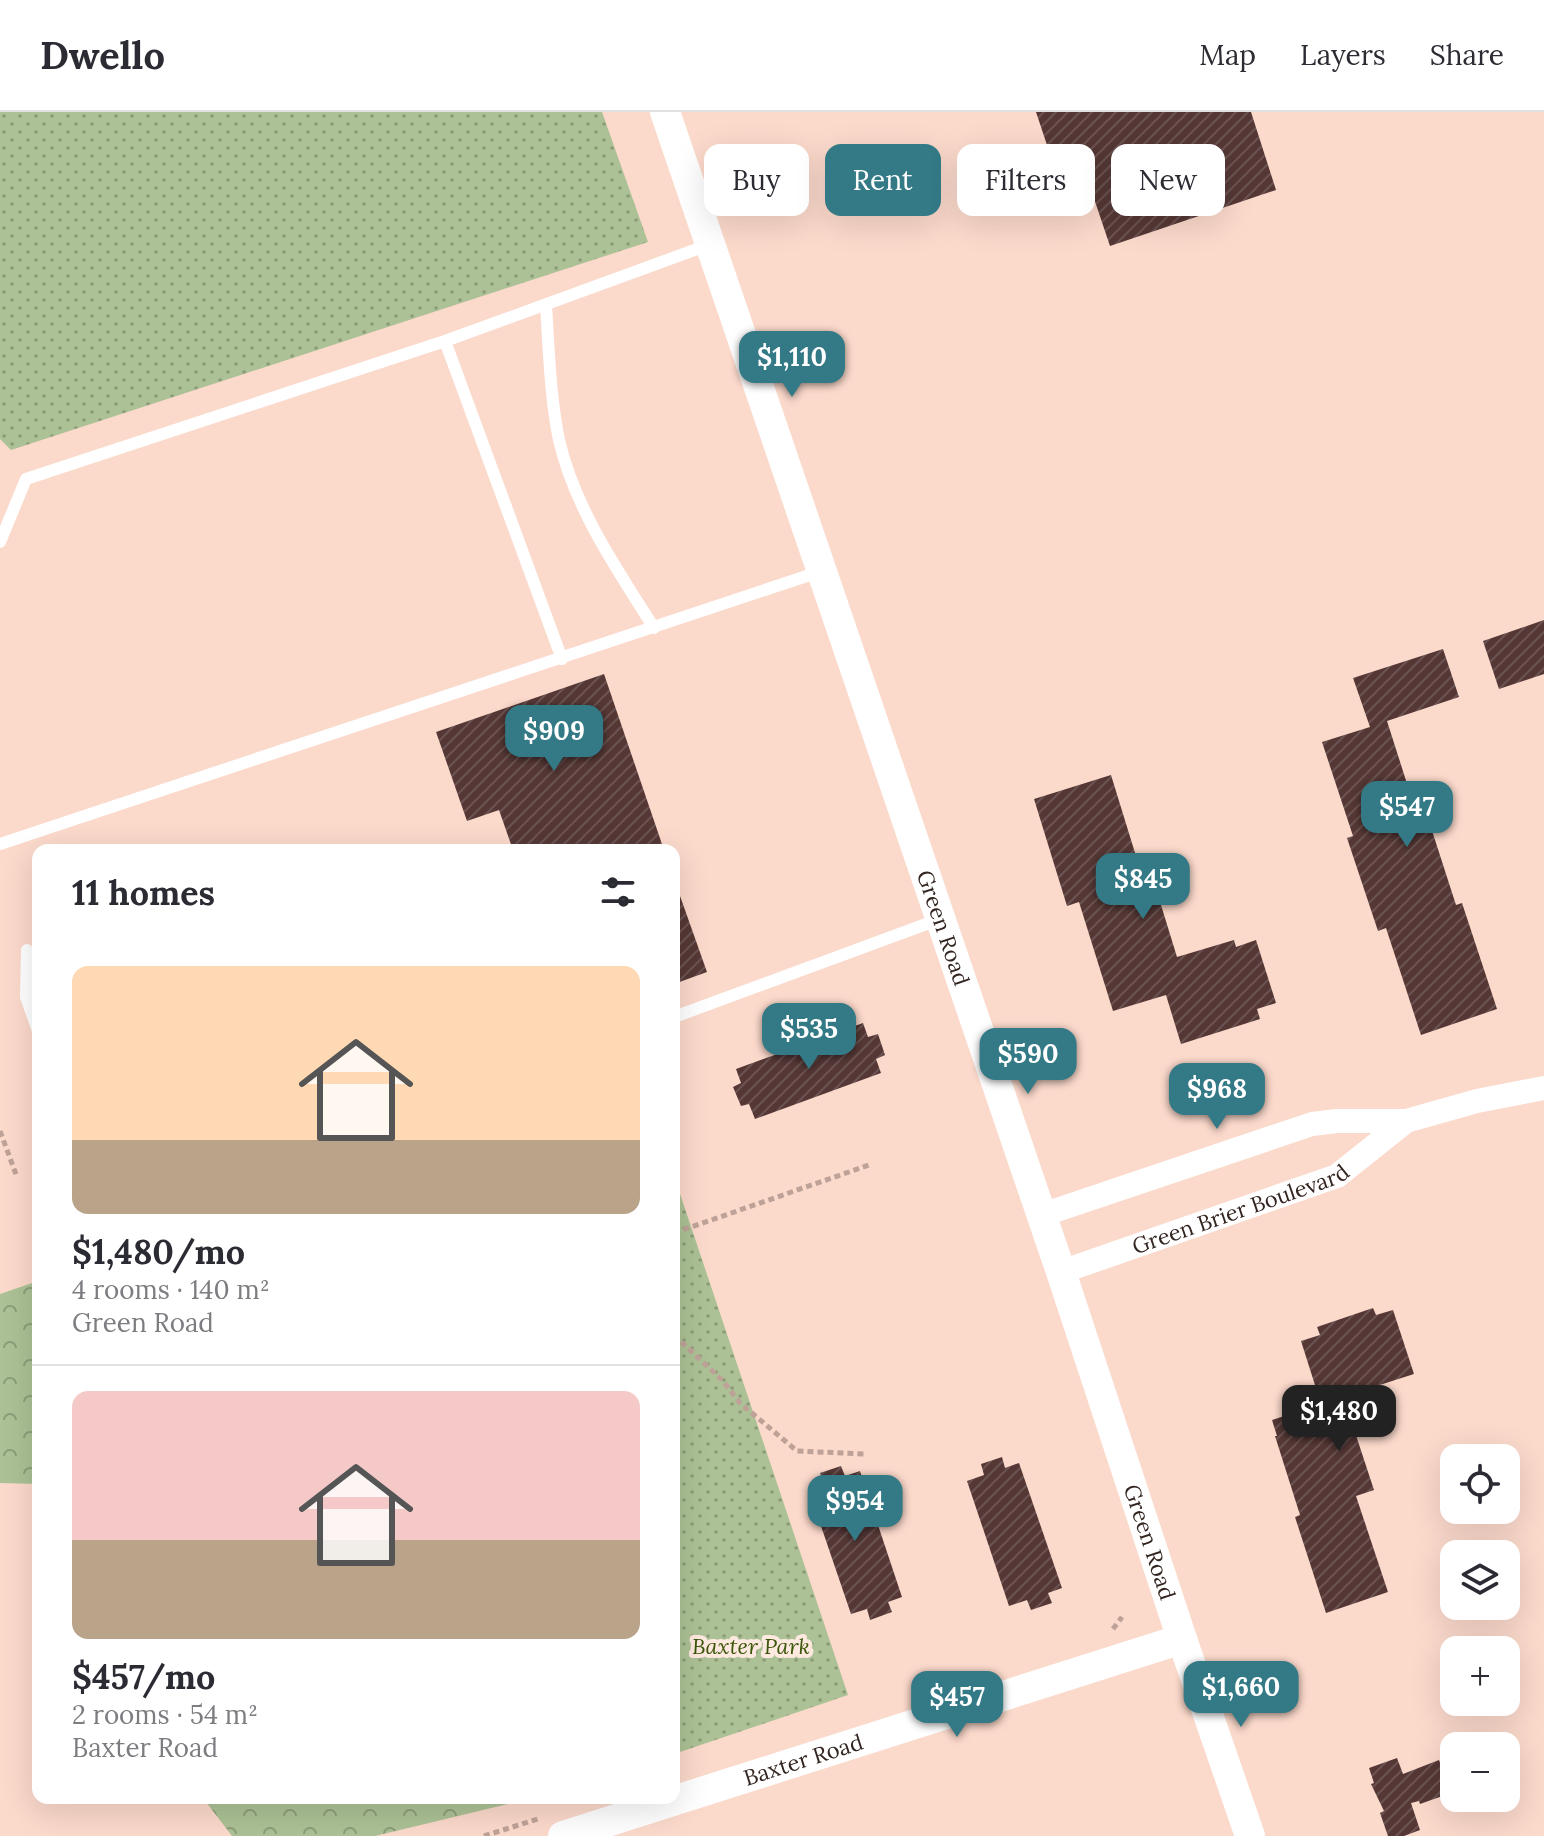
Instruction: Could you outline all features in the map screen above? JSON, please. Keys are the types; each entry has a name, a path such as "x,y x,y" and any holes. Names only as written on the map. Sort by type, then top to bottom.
{"street":[{"name":"Green Road","path":"665,112 1250,1836"},
{"name":"Green Brier Boulevard","path":"1039,1216 1312,1124 1406,1121 1477,1101 1544,1088"},
{"name":"Green Brier Boulevard","path":"1061,1272 1337,1176 1406,1121"},
{"name":"Baxter Road","path":"680,1799 1182,1639"},
{"name":"Baxter Road","path":"563,1836 664,1804"}],"lane":[{"path":"0,542 26,479 445,341 711,244"},
{"path":"546,305 553,401 560,442 578,496 599,540 654,628"},
{"path":"445,341 562,659"},
{"path":"0,844 822,571"},
{"path":"680,1015 940,919"},
{"path":"27,950 26,997 32,1014"}],"path":[{"path":"0,1131 17,1177"},
{"path":"680,1231 869,1165"},
{"path":"680,1341 723,1381 740,1403 797,1451 865,1454"}],"green space":[{"path":"0,112 602,112 648,242 11,450 0,439"},
{"name":"Baxter Park","path":"680,1194 848,1695 680,1752"},
{"path":"32,1283 32,1484 0,1483 0,1294"},
{"path":"208,1804 508,1804 375,1836 232,1836"}],"building":[{"path":"1036,112 1251,112 1276,190 1225,207 1225,144 1111,144 1111,216 1199,216 1110,246 1095,202 1095,144 1047,144"},
{"path":"1544,620 1544,674 1499,689 1483,641"},
{"path":"1443,649 1459,697 1387,721 1417,815 1426,812 1456,905 1462,903 1497,1009 1421,1035 1386,928 1378,931 1347,838 1353,836 1322,742 1370,727 1353,678"},
{"path":"604,674 662,844 511,844 499,810 467,821 436,732"},
{"path":"1111,775 1148,895 1157,892 1177,957 1234,940 1236,947 1256,940 1276,1003 1257,1009 1260,1019 1181,1044 1166,995 1113,1011 1079,902 1067,906 1034,799"},
{"path":"680,896 707,972 680,982"},
{"path":"863,1023 868,1037 878,1034 885,1055 876,1059 881,1073 755,1119 749,1104 741,1106 733,1087 741,1083 736,1069"},
{"path":"1373,1308 1376,1315 1393,1310 1414,1374 1339,1398 1344,1413 1348,1411 1374,1490 1356,1496 1388,1592 1326,1613 1295,1517 1300,1515 1272,1420 1321,1404 1301,1341 1320,1335 1317,1327"},
{"path":"1002,1457 1005,1468 1019,1463 1062,1588 1048,1593 1052,1603 1031,1610 1027,1600 1009,1606 967,1481 984,1475 981,1464"},
{"path":"841,1466 845,1476 860,1471 902,1597 888,1602 892,1612 870,1620 867,1609 851,1614 808,1488 824,1483 820,1473"},
{"path":"1397,1758 1403,1774 1439,1760 1440,1797 1420,1804 1419,1801 1411,1803 1420,1830 1404,1836 1388,1836 1380,1813 1384,1811 1371,1784 1374,1783 1369,1768"}]}
